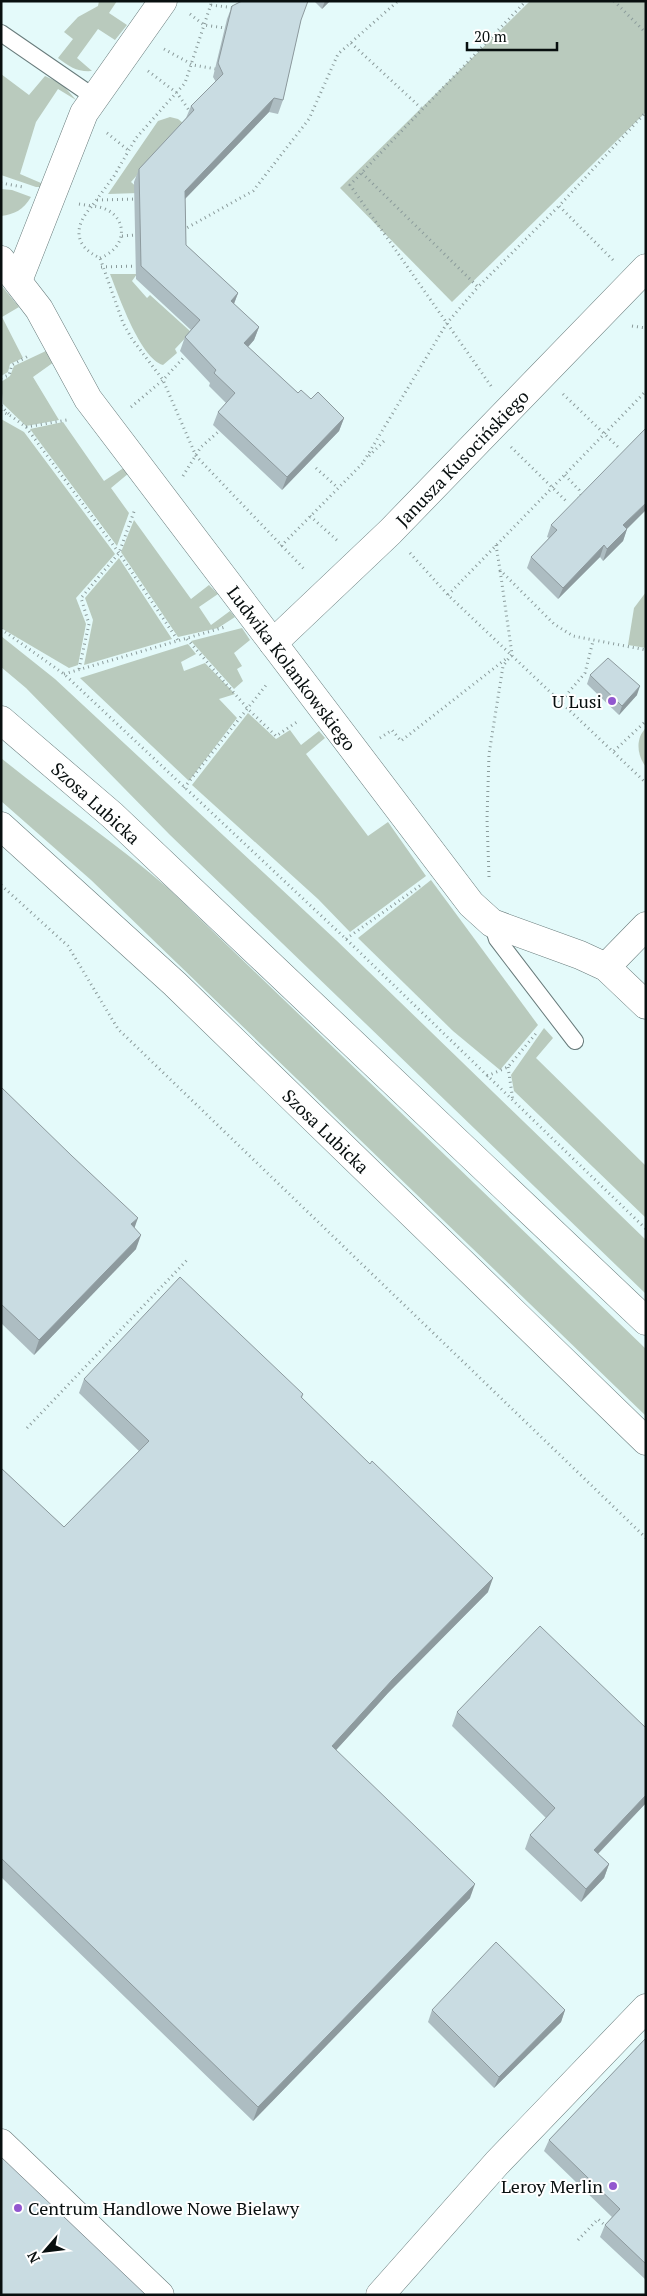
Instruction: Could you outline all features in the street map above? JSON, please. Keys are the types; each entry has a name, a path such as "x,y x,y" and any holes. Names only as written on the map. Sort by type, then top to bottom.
{"street":[{"path":"10,270 48,210 78,126 94,97 162,1"},
{"name":"Ludwika Kolankowskiego","path":"10,270 39,309 88,399 470,904 492,923 580,954 606,967 646,1005"},
{"name":"Janusza Kusocińskiego","path":"279,651 328,593 640,278"},
{"name":"Szosa Lubicka","path":"1,720 112,815 646,1321"},
{"name":"Szosa Lubicka","path":"1,826 175,984 646,1441"},
{"path":"606,967 646,926"},
{"path":"380,2295 498,2163 646,2008"},
{"path":"1,2143 160,2295"}],"lane":[{"path":"1,33 94,97"},
{"path":"492,923 497,939 574,1041"}],"path":[{"path":"180,231 253,191 309,119 338,54 398,1"},
{"path":"526,1 350,185 447,323 500,419 553,488 566,501"},
{"path":"614,1 646,33"},
{"path":"100,258 89,253 80,242 78,229 81,219 114,176 136,138 185,83 193,65 211,3 237,9"},
{"path":"188,13 204,25 225,28"},
{"path":"351,42 421,108"},
{"path":"132,44 193,65 216,70"},
{"path":"132,44 177,93 192,114"},
{"path":"364,461 447,323 478,287 559,206 646,112"},
{"path":"362,173 478,287"},
{"path":"96,200 144,199"},
{"path":"92,206 104,207 114,215 120,225 122,236 113,251 100,258"},
{"path":"559,206 640,278"},
{"path":"122,236 135,234"},
{"path":"100,258 101,268 132,339 163,380 196,456 328,593"},
{"path":"101,268 144,266"},
{"path":"1,378 9,374 12,365 58,341"},
{"path":"26,427 104,419 163,380 185,356"},
{"path":"543,375 618,447"},
{"path":"448,595 646,391"},
{"path":"1,406 26,427 119,553 178,642"},
{"path":"1,411 11,416"},
{"path":"165,501 201,447 218,432"},
{"path":"281,546 385,440"},
{"path":"316,468 338,488"},
{"path":"564,475 579,490 581,495 578,498"},
{"path":"79,669 89,624 81,598 119,553 148,478"},
{"path":"310,516 360,560"},
{"path":"390,532 448,595 562,701 646,783"},
{"path":"489,879 487,819 489,754 503,666 512,654 496,545"},
{"path":"500,570 554,624 573,636 646,650"},
{"path":"64,674 220,630 250,613"},
{"path":"1,628 64,674 346,938 646,1229"},
{"path":"187,639 248,709 276,736 321,706"},
{"path":"562,701 585,672 593,641"},
{"path":"184,788 248,709 279,651"},
{"path":"357,754 392,730 402,741 512,654"},
{"path":"614,751 646,721"},
{"path":"346,938 444,868"},
{"path":"1,885 68,946 118,1029 646,1538"},
{"path":"487,1076 508,1067 553,1013"},
{"path":"508,1067 513,1101"},
{"path":"27,1428 189,1258"},
{"path":"578,2240 598,2219 608,2228"}],"green space":[{"path":"99,1 117,1 109,13 127,25 115,40 98,29 77,58 92,71 78,70 58,58 73,39 64,32 78,17 98,6"},
{"path":"530,1 646,1 646,112 452,302 340,188"},
{"path":"1,74 29,95 45,76 62,84 76,100 58,89 36,122 20,174 41,183 41,187 1,175"},
{"path":"170,117 178,119 183,123 131,182 140,190 139,193 108,194 158,121"},
{"path":"1,189 12,190 31,197 18,211 1,216"},
{"path":"110,274 137,274 132,281 147,298 150,295 191,332 175,349 177,353 163,365 154,360 138,339"},
{"path":"1,285 19,307 2,317 23,358 10,364 8,372 1,376"},
{"path":"48,350 54,362 33,377 59,420 26,426 3,404 1,382 10,376 14,366"},
{"path":"1,419 24,432 115,554 76,598 86,624 78,665 69,668 1,628"},
{"path":"63,422 104,481 125,467 129,473 111,488 129,513 117,546 30,429"},
{"path":"134,520 191,599 209,585 218,594 199,607 211,625 230,611 235,617 218,628 178,637 121,552"},
{"path":"119,558 172,639 84,665 93,620 85,598"},
{"path":"646,592 646,648 628,645 634,608"},
{"path":"242,628 250,640 234,653 242,666 237,669 243,681 234,689 191,641"},
{"path":"1,636 55,679 336,940 646,1240 646,1294 170,835 26,688 1,667"},
{"path":"188,644 196,654 181,662 184,671 205,663 235,694 219,699 237,718 189,781 80,678"},
{"path":"248,713 276,739 290,730 301,745 319,731 325,738 306,754 368,836 388,822 426,876 350,932 318,899 192,785"},
{"path":"646,728 646,767 639,752 639,742 642,732"},
{"path":"1,758 128,855 169,889 646,1349 646,1416 91,880 1,801"},
{"path":"431,880 538,1025 500,1070 453,1031 358,938"},
{"path":"544,1028 553,1038 536,1058 646,1166 646,1218 514,1091 511,1075"}],"building":[{"path":"242,1 308,1 301,20 283,100 274,98 185,191 186,245 238,293 231,301 259,327 244,343 298,393 301,390 311,399 318,392 344,418 287,477 218,412 235,393 214,373 216,370 185,337 200,320 141,266 139,169 194,110 191,106 223,74 218,63 232,6"},
{"path":"646,428 646,503 623,525 627,529 607,549 604,545 563,588 531,557 557,530 551,525"},
{"path":"608,658 640,686 622,706 590,675"},
{"path":"1,1087 138,1218 131,1224 141,1235 39,1340 1,1304"},
{"path":"180,1277 303,1394 301,1397 370,1464 372,1461 493,1578 393,1679 332,1746 475,1884 258,2107 1,1858 1,1468 64,1527 149,1441 84,1379"},
{"path":"540,1626 646,1728 646,1795 594,1850 609,1864 586,1889 530,1835 555,1808 457,1712"},
{"path":"496,1942 565,2010 499,2077 432,2010"},
{"name":"Leroy Merlin","path":"646,2038 646,2264 605,2225 620,2209 549,2140"},
{"name":"Centrum Handlowe Nowe Bielawy","path":"1,2157 146,2295 1,2295"}],"place":[{"name":"U Lusi","path":"612,701"},
{"name":"Leroy Merlin","path":"613,2186"},
{"name":"Centrum Handlowe Nowe Bielawy","path":"18,2208"}]}
